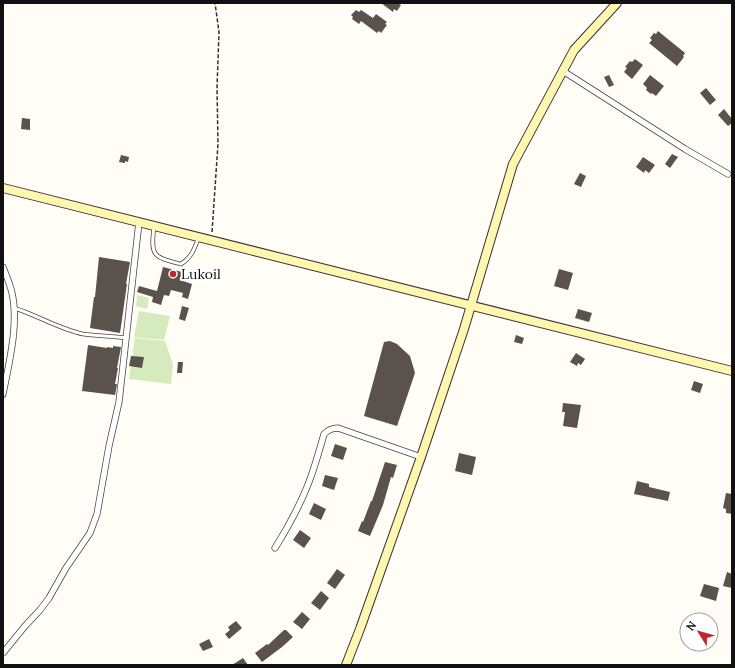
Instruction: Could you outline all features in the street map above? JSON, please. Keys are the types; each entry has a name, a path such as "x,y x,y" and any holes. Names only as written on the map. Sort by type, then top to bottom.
{"main road":[{"path":"346,665 421,457 471,305 513,164 574,50 617,3"},
{"path":"3,189 732,371"}],"street":[{"path":"563,71 685,149 731,174"},
{"path":"3,653 49,598 66,568 88,536 96,520 109,446 119,402 139,222"},
{"path":"3,267 12,293 14,308 11,357 3,394"},
{"path":"275,548 300,504 314,469 324,434 330,430 338,428 421,457"}],"lane":[{"path":"154,226 152,243 156,254 162,259 181,264 191,256 198,237"},
{"path":"14,308 82,334 126,338"}],"path":[{"path":"211,240 218,144 216,88 219,32 215,3"}],"green space":[{"path":"137,295 149,298 147,309 136,306"},
{"path":"139,311 170,316 164,340 134,337"},
{"path":"135,338 165,341 173,364 171,384 129,379"}],"building":[{"path":"381,3 399,3 401,5 397,11 394,9 393,12"},
{"path":"356,10 359,12 361,10 373,18 376,14 387,22 385,24 387,25 381,33 379,31 377,33 361,21 359,24 352,19 353,17 351,15"},
{"path":"658,31 685,53 683,56 684,57 677,66 649,43 652,40 650,38"},
{"path":"635,59 643,65 632,79 624,72 627,68 625,67 630,61 632,62"},
{"path":"609,75 614,85 609,87 604,77"},
{"path":"650,75 664,86 656,96 646,90 647,88 643,84"},
{"path":"706,88 716,100 710,105 700,93"},
{"path":"724,109 732,119 732,123 728,126 718,115"},
{"path":"22,118 30,119 30,130 21,129"},
{"path":"672,154 678,157 670,168 665,164"},
{"path":"121,155 129,157 128,162 119,162"},
{"path":"643,157 655,165 649,173 645,170 644,173 636,167"},
{"path":"580,173 586,176 581,187 574,184"},
{"path":"99,257 130,262 120,333 90,328"},
{"path":"163,267 182,272 180,280 192,284 188,299 182,297 183,293 171,290 169,296 164,295 161,305 152,302 153,297 137,292 139,286 157,291"},
{"path":"559,269 573,273 568,290 554,286"},
{"path":"182,306 189,308 185,321 179,319"},
{"path":"578,309 592,313 589,322 575,318"},
{"path":"516,335 524,338 522,344 514,342"},
{"path":"390,341 397,344 410,356 415,373 397,426 364,416 384,342"},
{"path":"88,345 107,348 113,348 113,346 121,347 115,384 117,384 115,395 82,391"},
{"path":"576,353 585,359 581,365 578,363 577,366 570,362"},
{"path":"131,356 144,357 142,368 129,366"},
{"path":"178,362 183,362 182,373 177,373"},
{"path":"694,381 703,384 700,393 691,390"},
{"path":"563,403 581,405 577,428 563,426 565,412 562,412"},
{"path":"335,444 347,448 343,460 331,456"},
{"path":"459,453 476,457 472,475 455,471"},
{"path":"385,462 397,465 393,478 391,477 383,505 370,536 358,531 372,501"},
{"path":"325,475 338,478 334,490 322,486"},
{"path":"637,481 649,484 649,487 670,492 668,501 634,494"},
{"path":"726,493 732,494 732,514 726,513 726,509 723,508"},
{"path":"314,503 326,509 321,520 309,514"},
{"path":"300,530 311,538 304,548 293,540"},
{"path":"337,569 345,575 335,589 327,583"},
{"path":"727,572 732,574 732,588 723,586"},
{"path":"704,584 719,588 716,601 700,596"},
{"path":"321,591 329,598 320,610 311,603"},
{"path":"302,612 310,619 302,629 293,622"},
{"path":"236,621 242,628 229,639 225,634 230,630 228,627"},
{"path":"284,630 286,630 293,637 262,662 255,653 267,644 268,645"},
{"path":"209,639 213,647 203,651 199,644"},
{"path":"243,658 248,665 232,665"}],"place":[{"name":"Lukoil","path":"173,274"}]}
